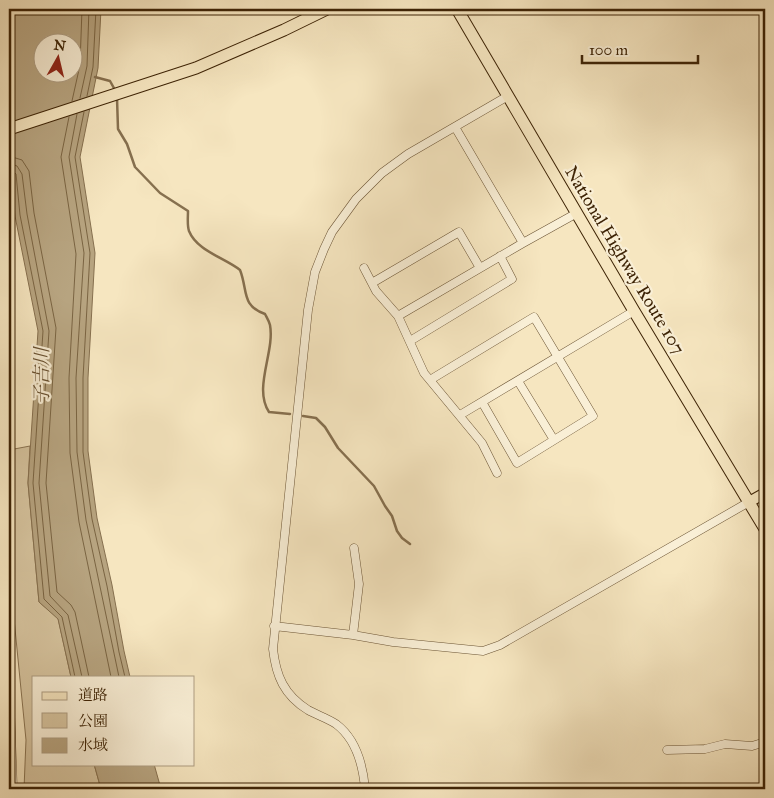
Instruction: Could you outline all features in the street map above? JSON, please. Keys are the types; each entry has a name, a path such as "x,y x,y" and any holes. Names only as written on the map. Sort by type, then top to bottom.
{"highway":[{"path":"282,26 313,9"},
{"path":"135,89 318,9"},
{"path":"9,129 196,68 327,9"},
{"name":"National Highway Route 107","path":"457,9 634,311 765,529"}],"main road":[{"path":"749,502 765,493"}],"street":[{"path":"365,789 364,777 355,746 335,724 294,699 278,677 273,649 308,310 315,272 332,232 356,199 382,173 408,154 508,96"},
{"path":"455,128 523,243"},
{"path":"398,316 500,256 577,214"},
{"path":"372,283 459,232 480,268"},
{"path":"410,341 512,279 500,256"},
{"path":"364,268 372,283 398,316 424,373 482,443 497,473"},
{"path":"460,415 634,311"},
{"path":"430,380 534,317 593,416 518,463 482,402"},
{"path":"518,381 554,440"},
{"path":"274,626 353,635 393,642 483,651 500,645 749,502"},
{"path":"353,635 358,584 354,548"},
{"path":"9,675 14,789"},
{"path":"667,750 705,749 726,744 752,746 765,742"}],"green space":[{"path":"30,446 28,483 39,602 58,618 71,676 32,676 32,766 95,766 101,789 24,789 26,740 9,568 9,450"}],"water":[{"name":"子吉川","path":"9,9 101,9 98,68 80,157 95,253 88,378 88,451 97,518 130,676 71,676 58,619 39,602 28,483 38,331 15,216 9,152"},
{"path":"95,766 155,766 161,789 101,789"}],"waterway":[{"path":"95,77 110,81 115,90"},
{"path":"117,98 118,129 127,144 135,167 160,193 188,211 188,229 193,238 205,249 240,270 249,302 257,311 265,314 270,325 271,336 264,381 263,392 265,402 269,412 290,414"},
{"path":"303,416 316,418 325,427 338,448 374,486 392,516 397,531 410,544"}]}
